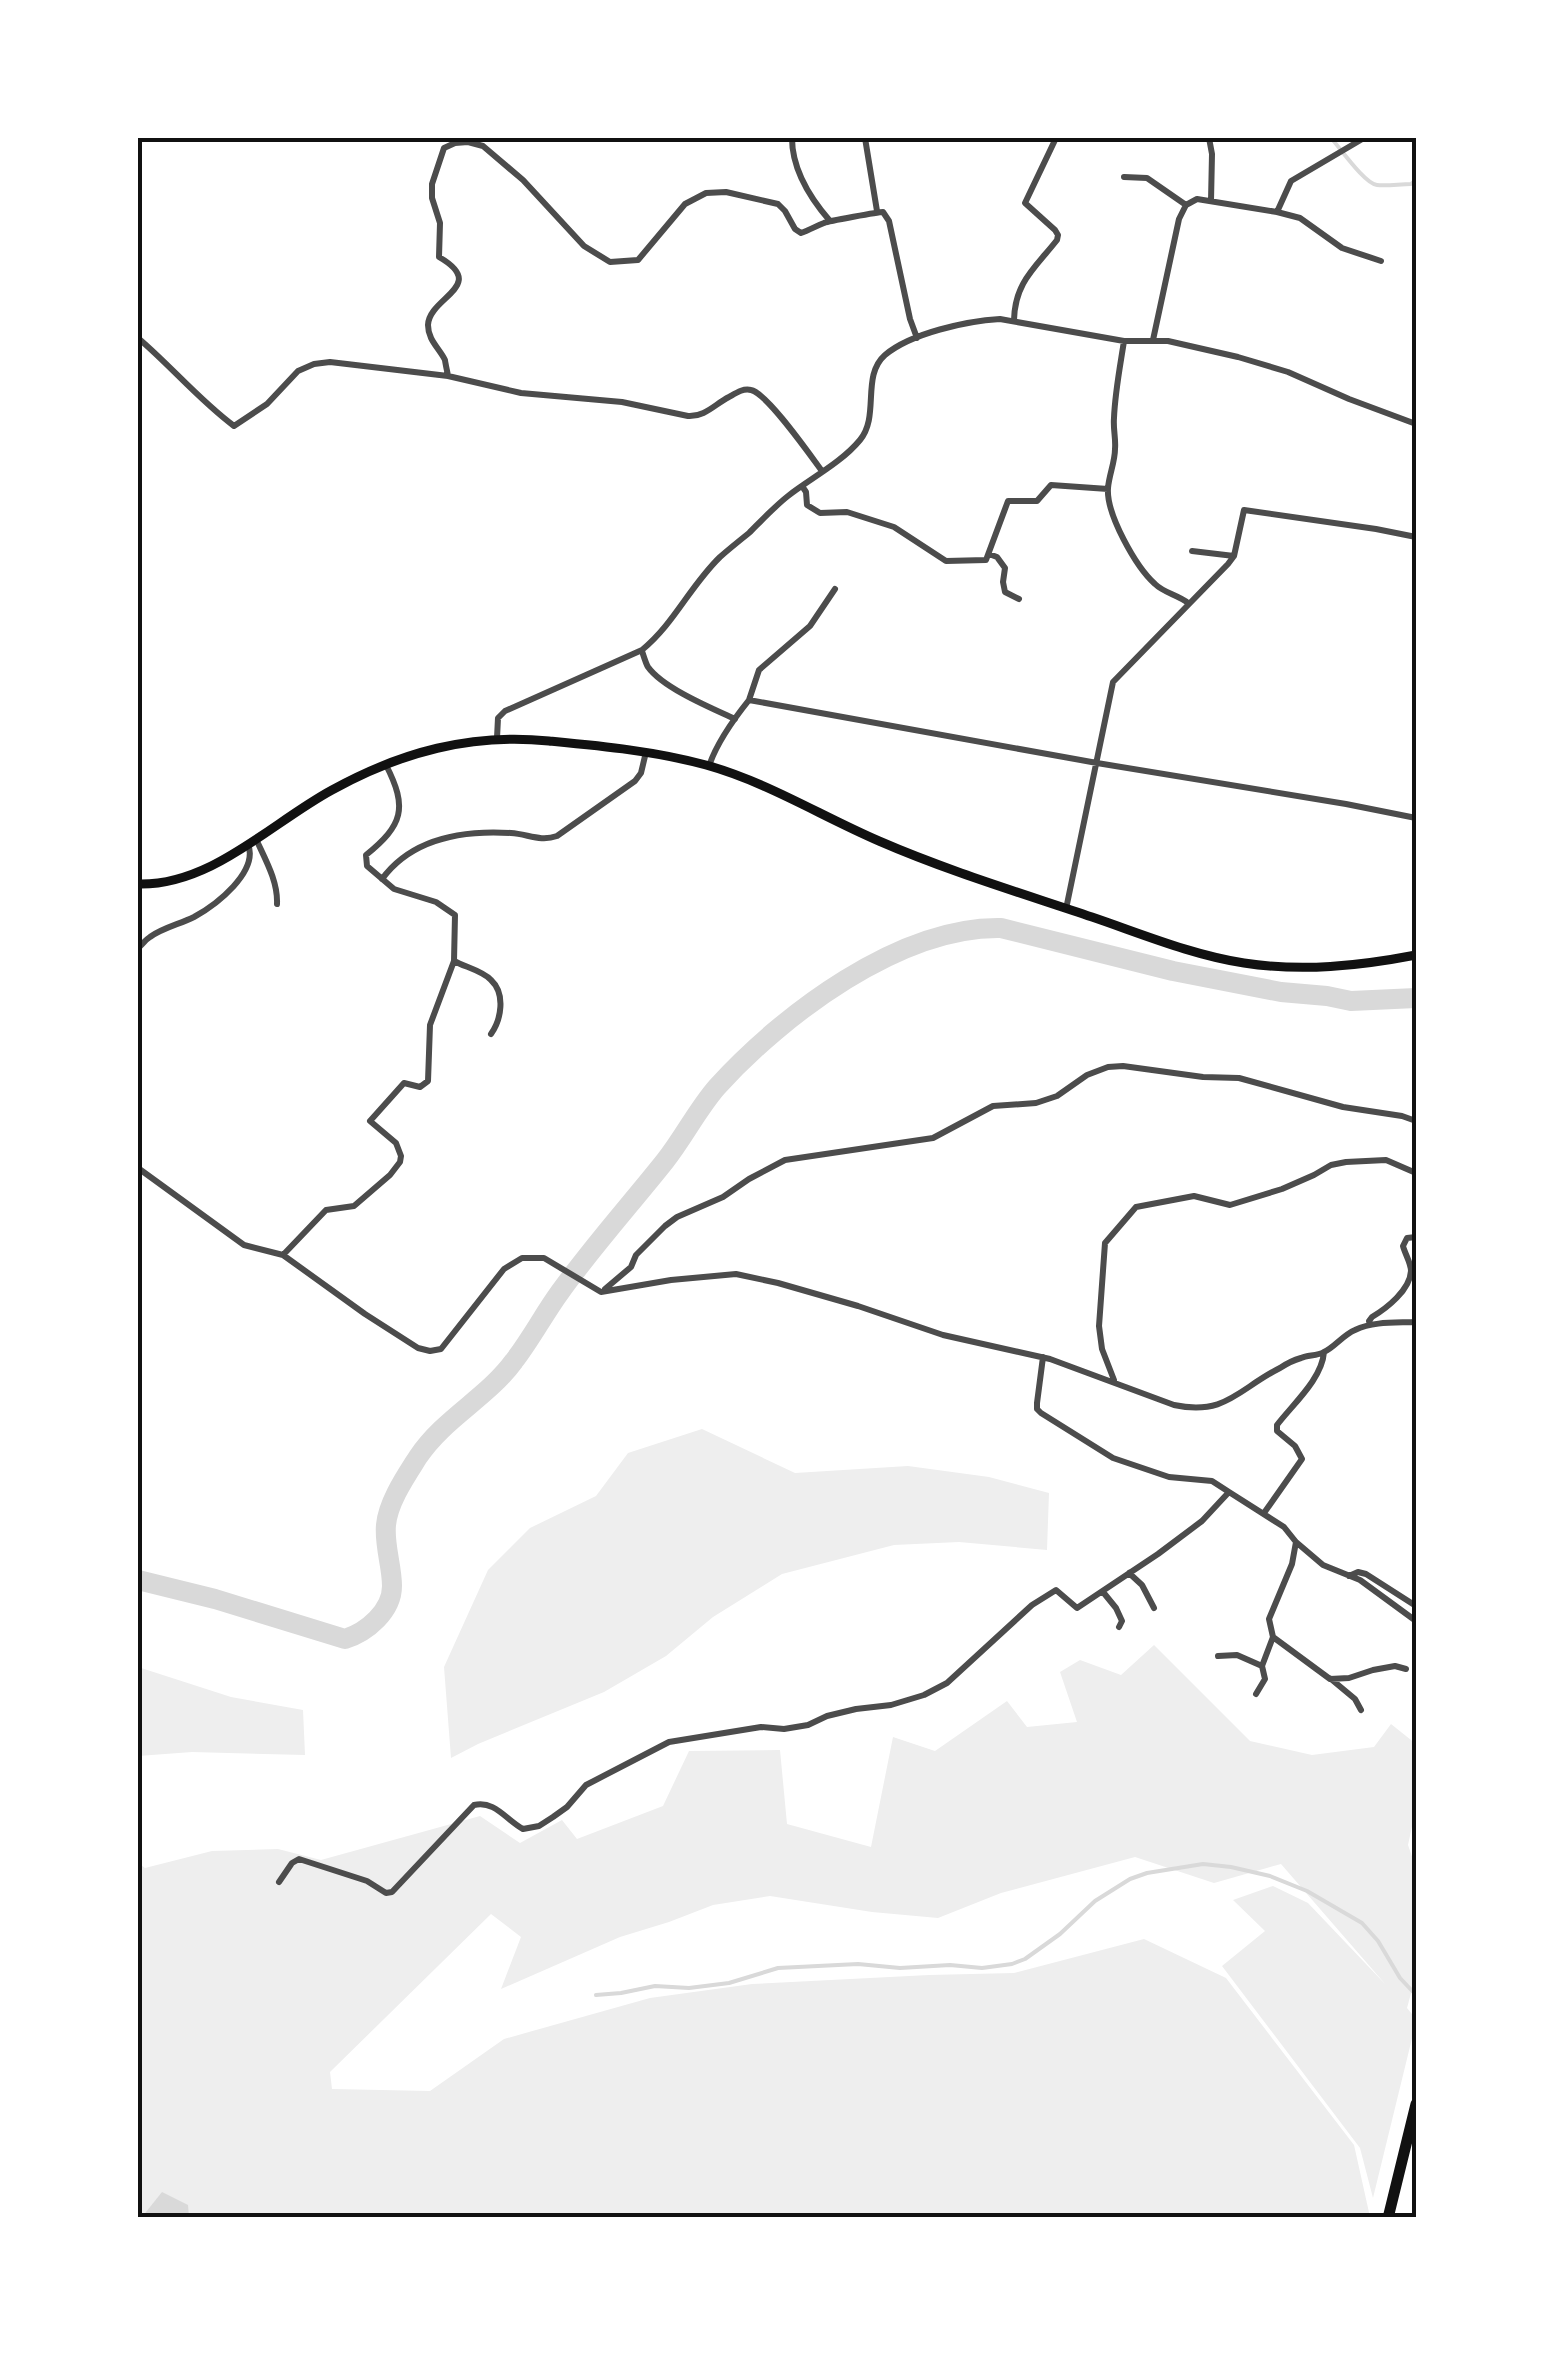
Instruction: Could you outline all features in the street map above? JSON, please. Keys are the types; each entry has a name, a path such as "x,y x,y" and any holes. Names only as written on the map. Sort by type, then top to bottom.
{"highway":[{"path":"1388,2218 1416,2104"}],"main road":[{"path":"138,884 188,875 252,841 331,790 386,764 448,745 497,738 646,752 709,766 771,789 878,841 943,866 1184,948 1243,963 1310,968 1416,955"}],"street":[{"path":"792,138 796,167 818,208 830,221"},
{"path":"864,138 877,211"},
{"path":"1014,320 1019,288 1057,240 1058,234 1026,202 1056,138"},
{"path":"1209,138 1211,200"},
{"path":"1278,212 1291,181 1331,159 1351,142 1364,138"},
{"path":"448,376 428,327 430,315 455,291 458,277 456,270 438,256 440,223 432,198 440,153 454,143 484,146 523,180 584,246 610,262 638,260 685,204 706,193 726,192 778,204 801,233 830,221 883,212 917,338"},
{"path":"1124,178 1147,178 1186,205"},
{"path":"1153,340 1179,219 1186,205 1197,199 1300,218 1342,248 1380,261"},
{"path":"497,738 498,718 504,712 642,650 658,637 719,558 786,497 857,444 870,417 875,368 896,348 917,338 983,320 1014,320 1124,341 1153,340 1288,372 1416,424"},
{"path":"138,338 234,426 268,404 298,371 330,362 448,376 521,393 622,402 688,416 704,413 745,389 756,391 773,408 822,471"},
{"path":"1124,341 1114,422 1116,446 1108,489 1114,515 1131,555 1158,588 1188,603"},
{"path":"802,486 807,505 814,510 874,518 906,532 946,560 984,560 1008,501 1037,501 1051,485 1108,489"},
{"path":"1066,908 1114,682 1234,556 1244,510 1416,537"},
{"path":"1192,551 1234,556"},
{"path":"988,554 1003,562 1005,592 1019,599"},
{"path":"709,766 749,700 760,670 810,626 834,590"},
{"path":"642,650 648,666 666,682 734,719"},
{"path":"749,700 1416,818"},
{"path":"382,878 405,855 447,836 510,833 546,840 557,836 635,781 646,752"},
{"path":"283,1255 326,1210 354,1206 400,1162 402,1156 396,1143 370,1121 404,1083 420,1087 428,1081 430,1025 454,962 455,915 436,902 400,892 367,866 365,858 369,852 386,839 397,822 398,798 386,764"},
{"path":"252,841 274,880 276,904"},
{"path":"138,948 152,936 218,902 248,867 252,841"},
{"path":"138,933 152,936"},
{"path":"454,962 491,979 495,986 500,1018 491,1034"},
{"path":"605,1290 677,1217 723,1197 785,1160 933,1138 993,1106 1036,1103 1057,1096 1087,1075 1108,1067 1238,1078 1416,1122"},
{"path":"1115,1381 1102,1350 1098,1326 1105,1243 1136,1206 1194,1196 1230,1205 1346,1162 1386,1160 1416,1173"},
{"path":"138,1168 244,1244 283,1255 365,1314 418,1348 430,1351 442,1348 504,1269 533,1257 549,1261 601,1292 712,1274 736,1274 943,1335 1043,1357 1194,1409 1228,1401 1276,1369 1324,1352 1341,1338 1370,1325 1416,1322"},
{"path":"1370,1325 1372,1317 1399,1295 1414,1274 1402,1246 1407,1238 1416,1237"},
{"path":"1264,1513 1302,1459 1295,1446 1277,1431 1277,1425 1315,1376 1324,1352"},
{"path":"1043,1357 1037,1403 1041,1413 1113,1458 1170,1477 1212,1481 1284,1526 1323,1565 1360,1580 1416,1621"},
{"path":"279,1882 292,1862 300,1859 392,1892 474,1805 492,1806 523,1829 539,1826 567,1807 586,1785 669,1742 761,1727 808,1725 827,1716 924,1696 947,1684 1050,1592 1056,1590 1077,1608 1202,1521 1229,1492"},
{"path":"1256,1694 1265,1679 1262,1666 1272,1637 1269,1619 1292,1564 1296,1542"},
{"path":"1129,1573 1142,1586 1154,1608"},
{"path":"1349,1576 1366,1574 1416,1606"},
{"path":"1103,1592 1122,1621 1119,1628"},
{"path":"1272,1637 1355,1699 1360,1710"},
{"path":"1218,1656 1237,1655 1262,1666"},
{"path":"1330,1679 1396,1666 1406,1668"}],"shaded area":[{"path":"702,1429 795,1473 908,1466 989,1477 1049,1493 1047,1550 959,1542 894,1545 782,1574 713,1617 666,1656 604,1692 451,1758 444,1667 488,1570 530,1528 596,1496 628,1453"},
{"path":"1154,1645 1250,1741 1312,1755 1374,1747 1391,1724 1416,1744 1416,1808 1408,1845 1416,1868 1416,1975 1407,2008 1416,2022 1373,2198 1360,2148 1222,1966 1265,1931 1233,1900 1273,1886 1308,1903 1386,1985 1281,1864 1214,1883 1135,1857 1001,1893 938,1918 770,1896 713,1905 620,1937 501,1989 521,1937 491,1914 330,2072 332,2089 430,2091 504,2039 650,1998 752,1984 1014,1973 1144,1939 1226,1978 1354,2145 1370,2217 138,2217 138,1863 145,1868 212,1851 278,1849 321,1860 480,1816 520,1843 562,1820 577,1839 663,1806 689,1751 780,1750 787,1824 871,1847 893,1737 935,1751 1007,1701 1027,1727 1077,1722 1060,1672 1080,1660 1121,1675"},
{"path":"138,1667 231,1697 303,1710 305,1755 192,1752 138,1756"},
{"path":"162,2192 188,2205 189,2217 142,2217"}],"waterway":[{"path":"1331,138 1372,183 1411,184 1416,180"},
{"path":"138,1580 345,1639 370,1626 391,1595 387,1516 403,1481 428,1443 514,1361 554,1300 665,1161 717,1087 809,1005 884,958 962,931 1001,928 1173,971 1281,992 1351,1001 1416,998"},
{"path":"596,1995 655,1986 689,1988 729,1983 778,1968 858,1964 982,1968 1012,1964 1060,1934 1095,1901 1130,1879 1203,1864 1270,1876 1307,1891 1362,1923 1416,1995"}]}
